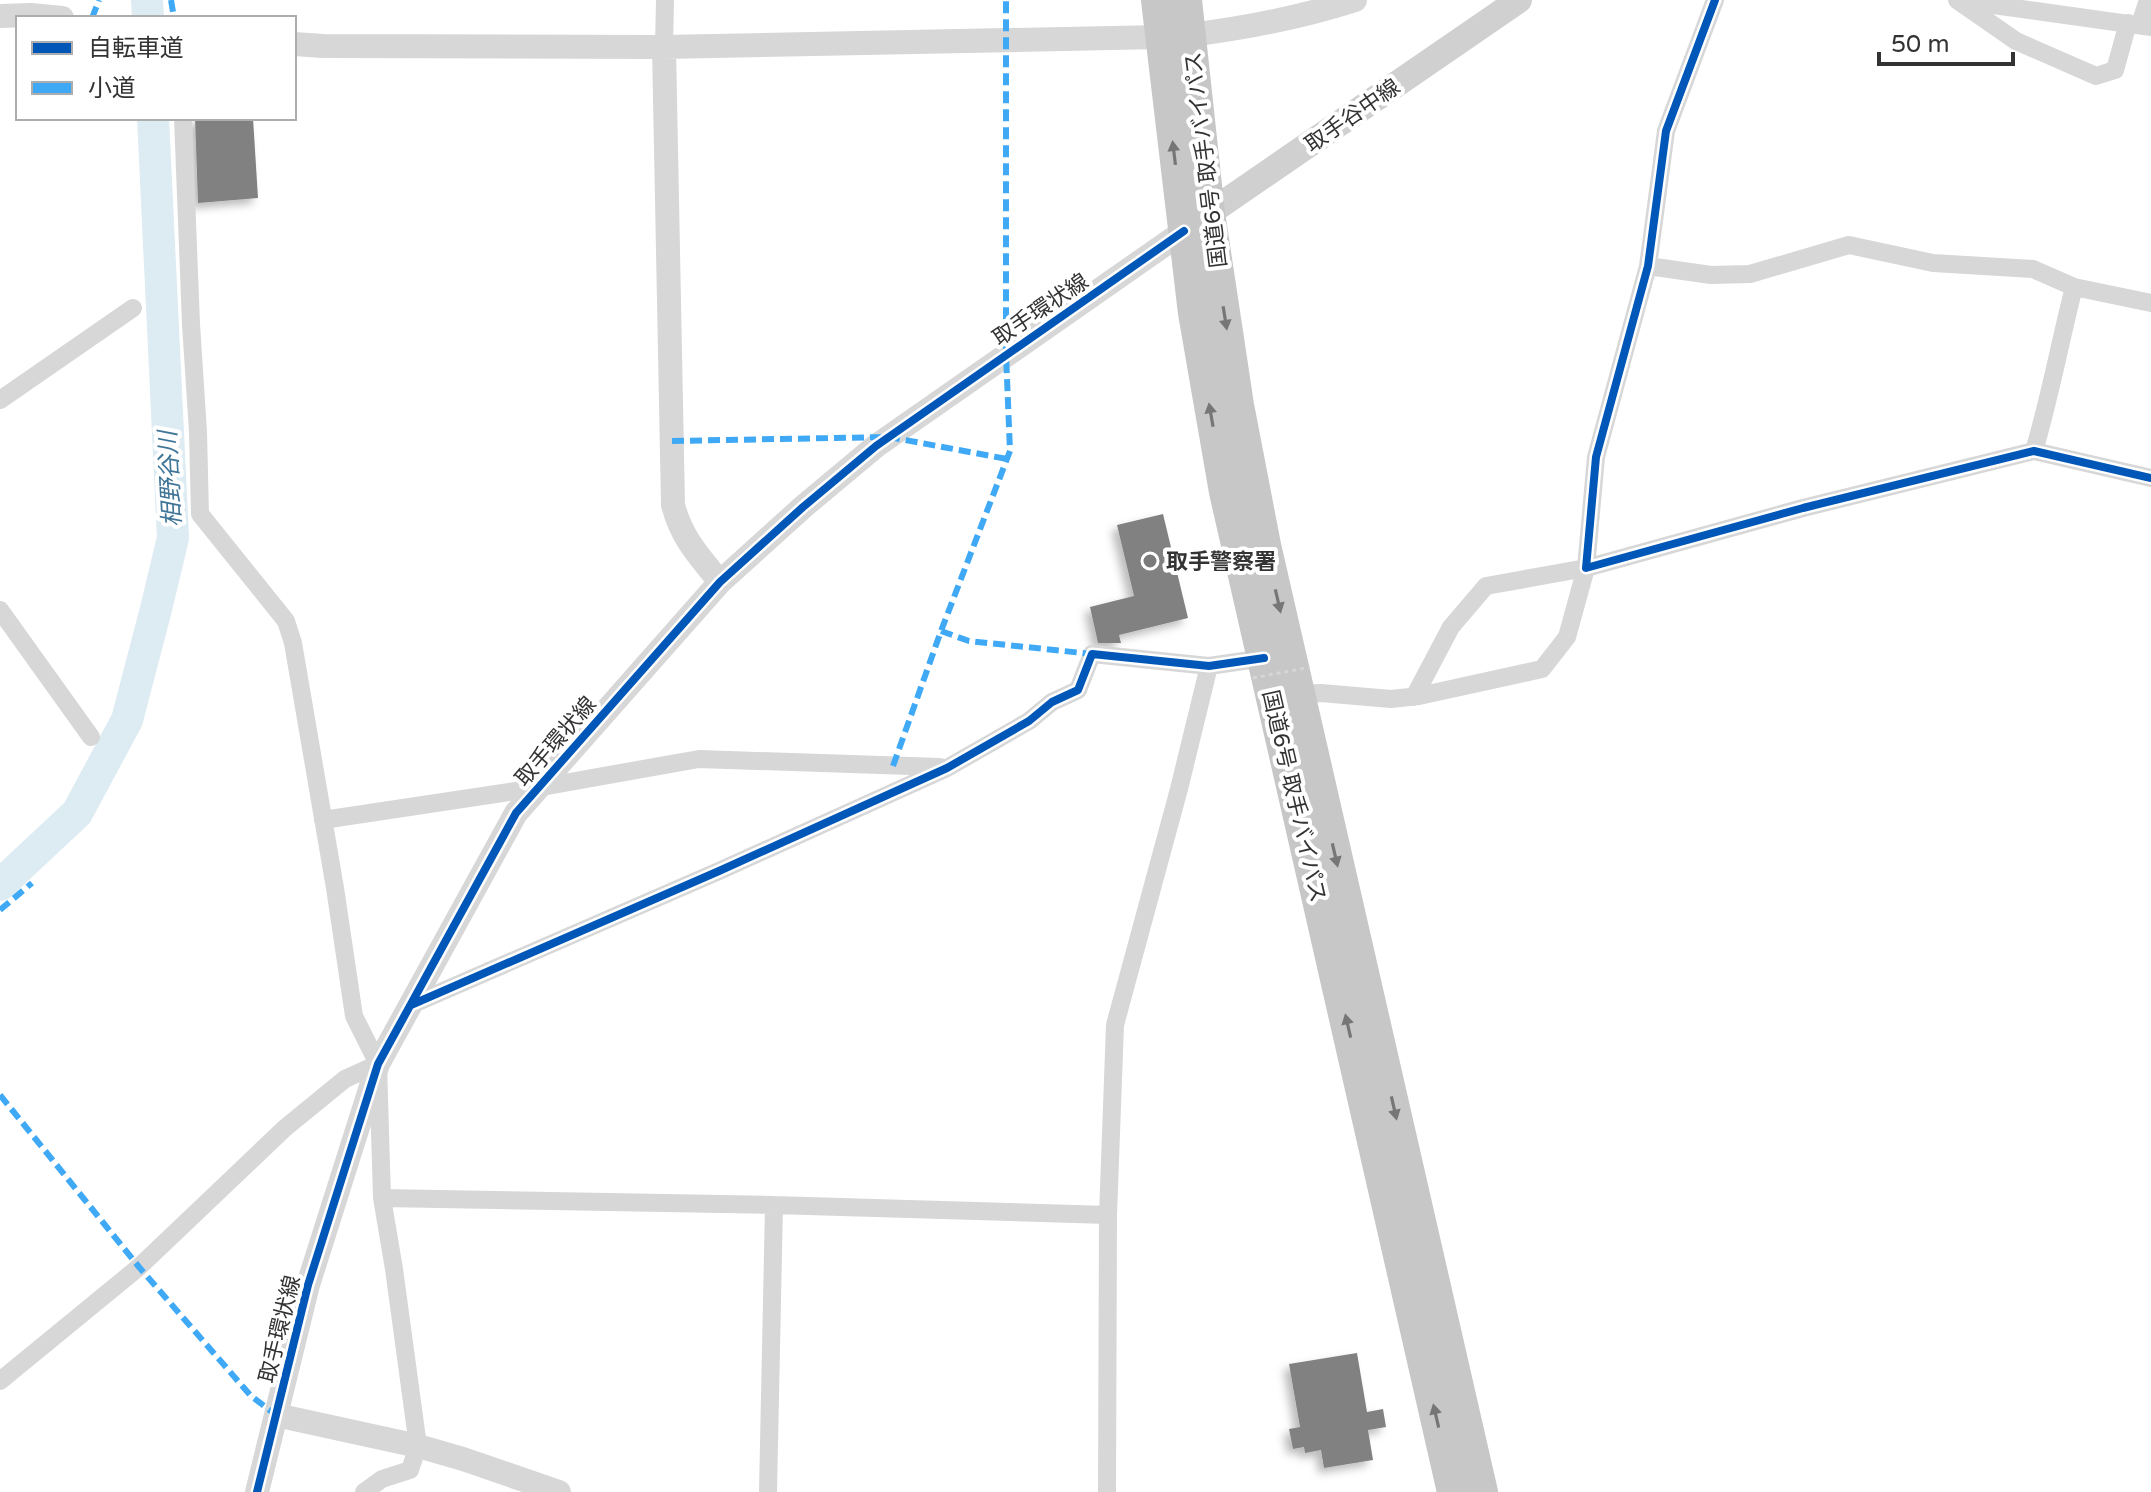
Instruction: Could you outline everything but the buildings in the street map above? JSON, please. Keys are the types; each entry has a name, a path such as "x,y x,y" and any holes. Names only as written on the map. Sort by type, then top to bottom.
{"highway":[{"name":"国道6号 取手バイパス","path":"1157,0 1175,36 1196,222 1265,545 1280,679 1453,1492"},
{"name":"国道6号 取手バイパス","path":"1175,36 1186,0"},
{"name":"国道6号 取手バイパス","path":"1196,222 1194,313 1225,492 1280,679 1482,1492"}],"main road":[{"name":"取手谷中線","path":"1196,222 1519,0"}],"street":[{"path":"665,0 673,505 678,526 720,582"},
{"path":"296,44 339,47 664,47 1175,36 1246,26 1355,0"},
{"path":"411,1005 947,768 1029,721 1052,702 1078,690 1092,654 1209,666 1391,699 1414,697 1542,669 1567,637 1586,568 1596,457 1648,266 1666,131 1715,0"},
{"path":"1957,0 2140,24"},
{"path":"1957,0 2016,41 2096,76 2115,70 2140,24 2148,0"},
{"path":"0,16 41,16"},
{"path":"183,120 200,514 286,621 293,643 354,1016 378,1064 382,1198 418,1446 410,1470 382,1479 364,1492"},
{"name":"取手環状線","path":"257,1492 308,1285 378,1064 516,813 720,582 803,507 876,446 1196,222"},
{"path":"1648,266 1711,275 1750,274 1849,245 1933,263 2033,269 2074,287 2151,303"},
{"path":"2034,451 2049,401 2074,287"},
{"path":"0,400 133,308"},
{"path":"1414,697 1451,627 1486,586 1586,568 1803,508 2034,451 2151,478"},
{"path":"0,610 91,737"},
{"path":"1107,1492 1108,1215 1115,1025 1209,666"},
{"path":"323,820 536,788 699,759 947,768"},
{"path":"0,1381 139,1267 285,1128 345,1079 378,1064"},
{"path":"382,1198 1108,1215"},
{"path":"768,1492 774,1205"},
{"path":"276,1415 418,1446 559,1492"}],"waterway":[{"name":"相野谷川","path":"147,0 148,16"},
{"name":"相野谷川","path":"0,885 77,813 127,720 173,538 153,120"}],"marked path":[{"path":"93,16 99,0"},
{"path":"171,0 174,16"},
{"path":"893,766 1010,451 1006,354 1006,0"},
{"path":"672,441 889,437 1007,459"},
{"path":"941,631 969,641 1092,654"},
{"path":"0,910 32,883"},
{"path":"0,1095 139,1267 251,1396 276,1415"}],"cycle path":[{"path":"1715,0 1666,131 1648,266 1596,457 1586,568 1803,508 2034,451 2151,478"},
{"path":"257,1492 308,1285 378,1064 516,813 720,582 803,507 876,446 1184,231"},
{"path":"411,1005 947,768 1029,721 1052,702 1078,690 1092,654 1209,666 1264,658"}],"place":[{"name":"取手警察署","path":"1150,561"}]}
